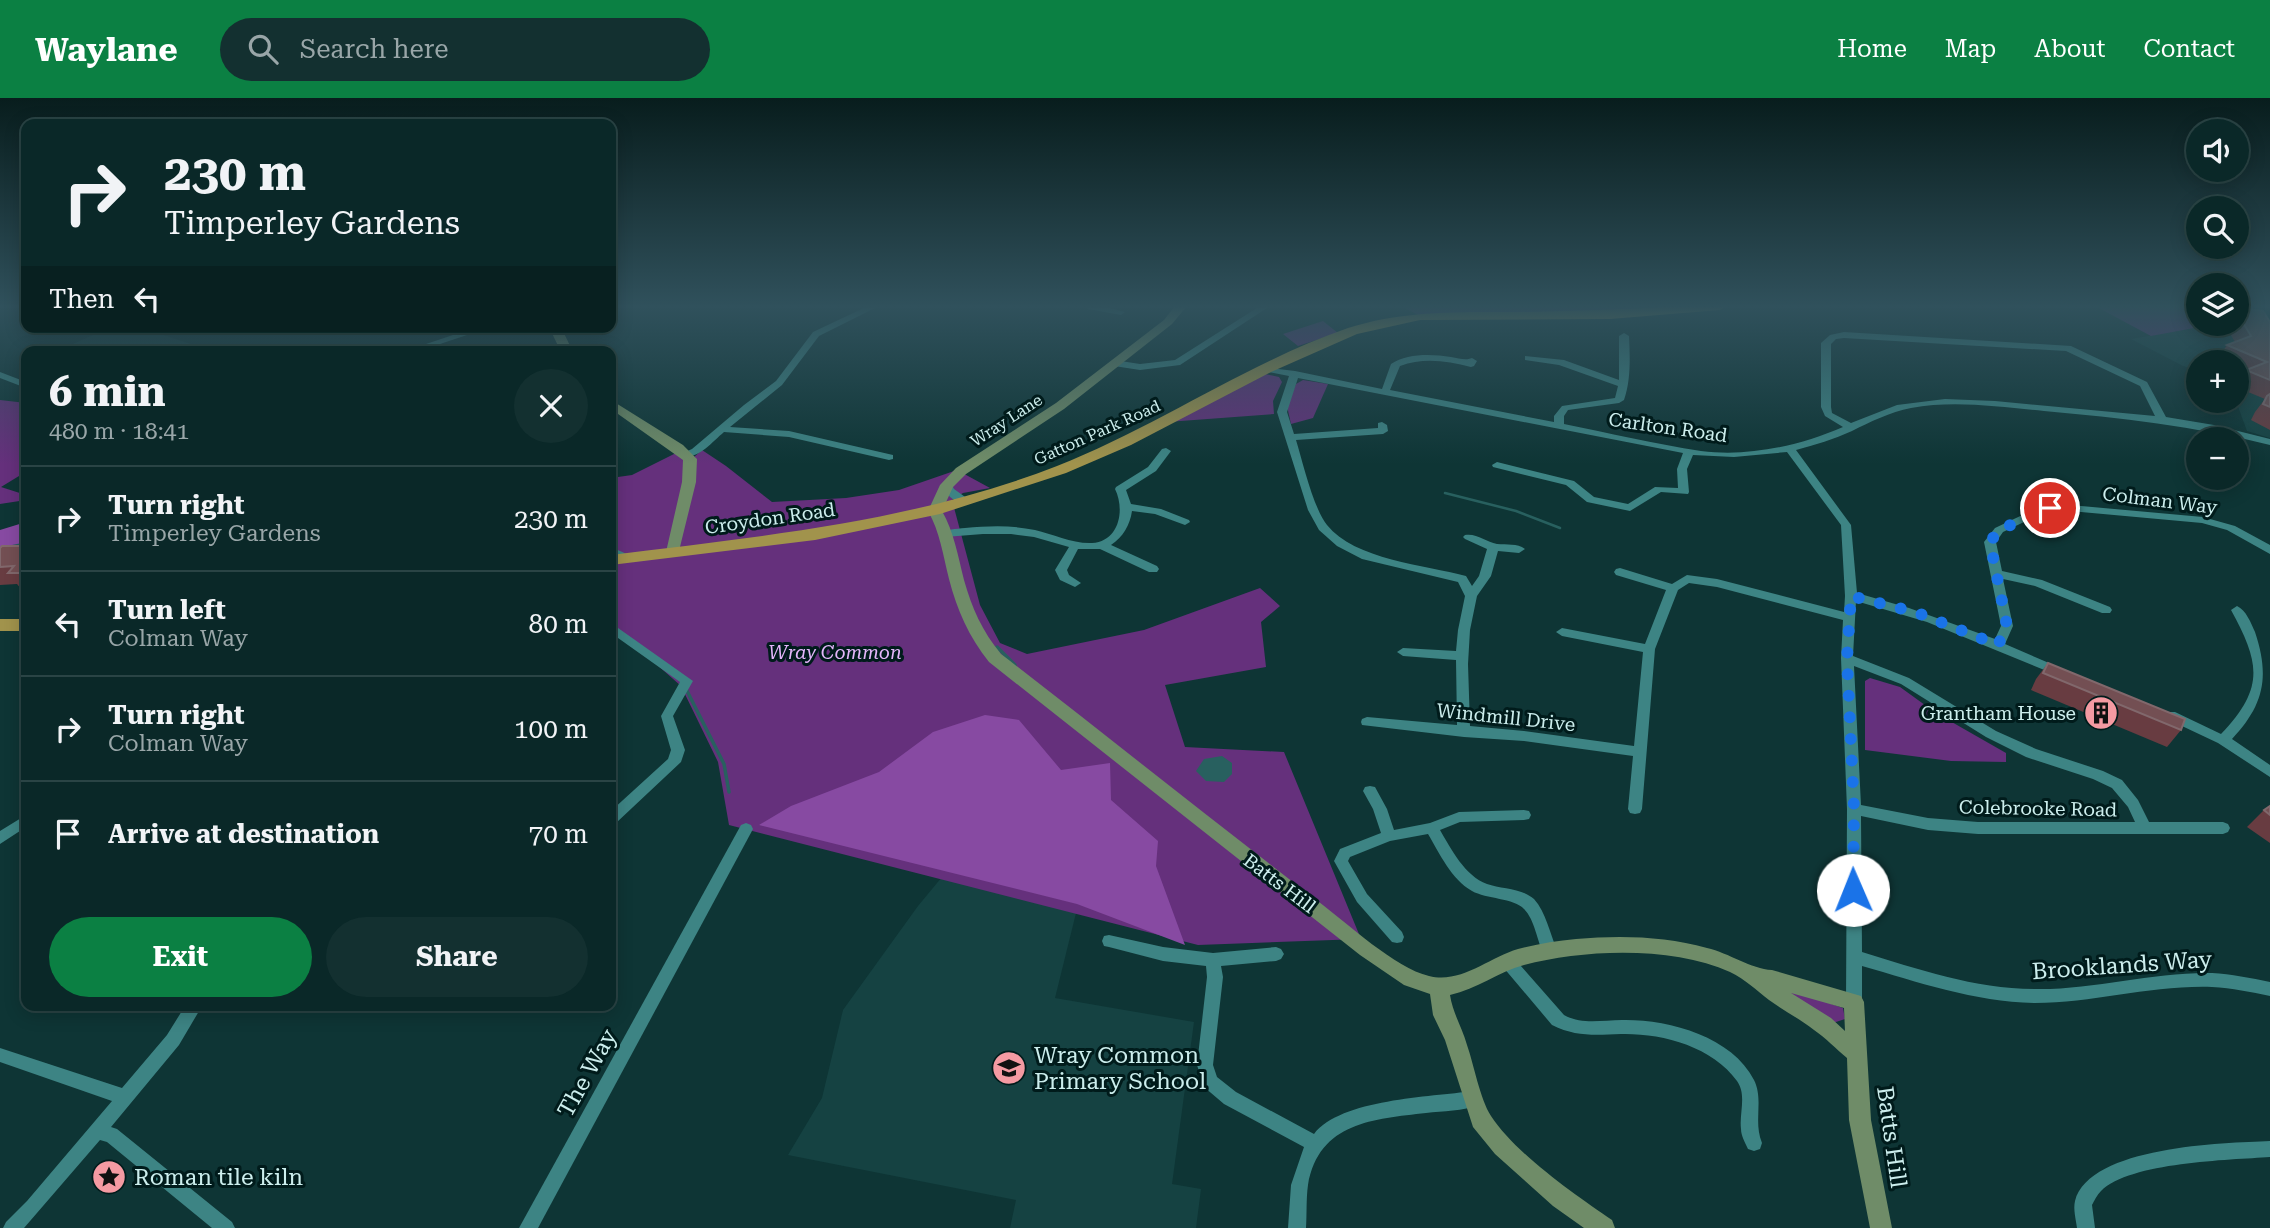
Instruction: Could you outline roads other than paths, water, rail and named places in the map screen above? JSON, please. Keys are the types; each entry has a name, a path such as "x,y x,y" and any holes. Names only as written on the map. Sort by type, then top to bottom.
{"main road":[{"name":"Gatton Park Road","path":"934,511 1061,470 1290,359"},
{"name":"Croydon Road","path":"616,556 815,535 934,511"},
{"path":"0,625 21,625"}],"street":[{"path":"687,455 783,379 798,359"},
{"name":"Wray Lane","path":"934,511 947,485 970,464 1050,413 1120,359"},
{"path":"1114,363 1140,367 1177,363 1184,359"},
{"path":"1385,392 1396,364 1414,359"},
{"path":"1460,359 1471,364 1472,361"},
{"path":"1534,359 1561,362 1621,384"},
{"path":"1559,427 1559,416 1565,408 1619,400 1623,392 1621,384 1625,359"},
{"path":"1826,359 1828,414 1851,428"},
{"path":"2091,359 2144,384 2162,419"},
{"name":"Carlton Road","path":"1266,369 1689,451 1737,455 1791,450 1902,407 1947,402 2162,419 2230,431 2270,442"},
{"path":"1295,374 1282,412 1313,510 1322,528 1341,543 1366,556 1462,579 1485,576"},
{"path":"3,379 21,384"},
{"path":"616,407 687,455 691,464 673,552"},
{"path":"723,429 789,433 889,457"},
{"path":"1290,437 1384,431"},
{"name":"Batts Hill","path":"1791,450 1843,517 1846,525 1851,596 1847,658 1854,809 1852,868 1856,1053 1860,1120 1881,1228"},
{"path":"1497,465 1570,483 1591,500 1630,508 1660,489 1689,493 1682,469 1689,451"},
{"path":"1104,546 1114,540 1119,532 1127,507 1127,500 1120,489 1152,469 1162,456"},
{"path":"947,485 949,491 964,501"},
{"path":"1127,507 1157,511 1185,522"},
{"name":"Colman Way","path":"1998,645 2007,626 1989,546 1996,532 2050,508 2203,520 2231,528 2270,550"},
{"name":"Batts Hill","path":"934,511 945,534 971,626 995,658 1200,823 1363,945 1406,976 1438,988"},
{"path":"945,534 981,530 1025,531 1075,545 1104,546 1153,569"},
{"path":"1468,537 1493,547 1519,549"},
{"path":"1075,545 1061,570 1064,577 1075,583"},
{"path":"1464,732 1460,656 1464,617 1471,596 1485,576 1493,547"},
{"path":"1620,572 1673,588"},
{"path":"1995,573 2038,583 2106,610"},
{"path":"1462,579 1471,596"},
{"path":"1635,808 1648,649 1673,588 1687,579 1717,583 1851,618"},
{"path":"1851,596 1918,613 2066,676"},
{"path":"2223,740 2254,706 2266,677 2259,652 2237,610"},
{"path":"616,630 684,677 686,684 667,716 678,750 674,762 616,814"},
{"path":"1562,632 1648,649"},
{"path":"1403,652 1460,656"},
{"path":"1847,658 1905,681 1991,734 2117,784 2133,804 2145,829"},
{"path":"2157,710 2223,740 2270,772"},
{"name":"Windmill Drive","path":"1367,722 1524,736 1641,752"},
{"path":"1370,791 1380,809 1389,836"},
{"name":"Colebrooke Road","path":"1854,809 1928,824 1978,828 2222,828"},
{"path":"1397,937 1362,898 1340,861 1345,853 1389,836 1431,828 1459,817 1524,815"},
{"path":"0,838 21,823"},
{"path":"1431,828 1456,866 1475,885 1492,894 1520,898 1529,904 1549,950"},
{"name":"The Way","path":"528,1228 746,830"},
{"path":"1109,941 1163,954 1213,960 1276,954"},
{"path":"1604,1228 1575,1210 1503,1146 1481,1120 1455,1038 1440,1005 1438,988 1464,984 1508,962 1549,950 1606,945 1675,949 1717,959 1759,978 1772,979 1854,1002"},
{"path":"1213,960 1215,978 1205,1065 1210,1082 1230,1098 1314,1143"},
{"path":"1508,962 1551,1013 1568,1026 1582,1030 1622,1027 1656,1030 1688,1040 1724,1057 1745,1079 1751,1093 1748,1129 1754,1143"},
{"name":"Brooklands Way","path":"1855,964 2011,995 2061,994 2200,979 2237,982 2270,989"},
{"path":"1759,978 1771,990 1826,1027 1856,1053"},
{"path":"12,1228 33,1207 173,1040 191,1011"},
{"path":"0,1055 124,1097"},
{"path":"1297,1228 1297,1194 1303,1166 1314,1143 1331,1127 1369,1114 1409,1106 1473,1099"},
{"path":"95,1131 111,1135 226,1228"},
{"path":"2086,1228 2081,1210 2087,1191 2094,1183 2136,1165 2175,1156 2270,1149"}],"waterway":[{"path":"1445,493 1516,511 1560,528"},
{"path":"11,547 21,545"},
{"path":"17,546 21,545"},
{"path":"997,647 1015,665"},
{"path":"687,691 724,764 729,792"}],"place":[{"name":"Grantham House","path":"2101,713"},
{"name":"Wray Common Primary School","path":"1009,1068"},
{"name":"Roman tile kiln","path":"109,1177"}],"park label":[{"name":"Wray Common","path":"835,652"}]}
